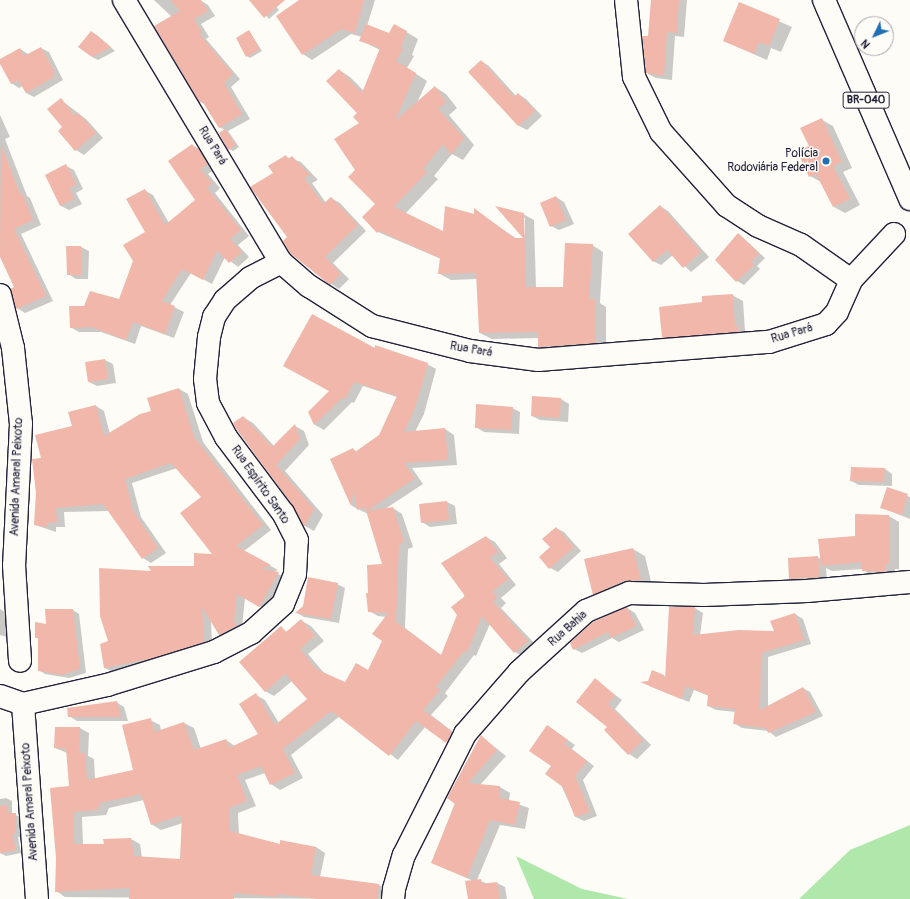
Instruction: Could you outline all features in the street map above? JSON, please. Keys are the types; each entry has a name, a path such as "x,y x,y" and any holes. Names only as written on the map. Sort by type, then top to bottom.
{"main road":[{"name":"Rua Pará","path":"124,0 281,262 309,286 372,326 470,351 538,360 769,342 826,324 837,312 851,280 894,234"},
{"path":"626,0 634,76 661,132 727,206 758,226 801,245 851,280"},
{"name":"BR-040","path":"824,0 910,199"},
{"name":"Rua Espírito Santo","path":"23,704 107,685 214,652 251,633 283,604 296,574 297,540 283,513 226,437 208,403 205,379 209,337 214,317 225,300 250,278 281,262"},
{"name":"Avenida Amaral Peixoto","path":"0,295 13,348 21,424 7,564 20,662"},
{"name":"Rua Bahia","path":"394,899 394,889 404,855 465,734 519,672 586,611 629,594 704,595 807,591 910,582"},
{"path":"0,696 23,704"},
{"name":"Avenida Amaral Peixoto","path":"23,704 37,899"}],"green space":[{"path":"910,825 910,899 799,899 850,850"},
{"path":"516,856 582,889 628,899 534,899"}],"building":[{"path":"170,0 201,0 208,11 194,19 202,33 199,34 233,74 224,83 242,114 219,128 202,101 200,103 154,26 180,11"},
{"path":"249,0 285,0 264,18"},
{"path":"299,0 364,0 355,33 341,29 302,55 276,16"},
{"path":"651,0 679,0 677,33 667,32 664,76 646,73 642,36 648,36"},
{"path":"739,2 780,19 769,46 759,42 754,54 723,41"},
{"path":"366,24 389,33 394,24 407,31 401,48 403,49 396,61 416,73 395,121 435,86 446,102 438,109 464,138 451,155 443,144 423,169 427,172 394,207 443,231 445,206 474,214 474,208 514,238 523,238 495,206 524,213 526,287 563,287 565,243 593,244 589,299 595,299 596,343 538,347 538,332 479,333 476,273 438,274 440,258 379,231 377,233 362,217 375,204 348,177 355,170 334,139 359,123 353,117 357,113 326,81 339,69 362,93 380,48 359,41"},
{"path":"249,30 260,49 246,57 236,38"},
{"path":"91,31 111,47 92,57 78,47"},
{"path":"41,47 54,71 54,77 26,93 18,80 11,84 0,64 0,59 20,48 24,56"},
{"path":"481,60 514,97 518,93 535,111 518,126 468,72"},
{"path":"61,98 75,116 78,113 96,133 75,151 58,131 62,127 47,109"},
{"path":"822,118 842,162 833,166 850,199 833,207 816,174 809,177 797,151 809,146 800,128"},
{"path":"225,129 236,145 228,150 219,133"},
{"path":"1,144 20,194 22,193 33,220 14,229 46,296 16,309 10,289 14,287 0,257"},
{"path":"192,144 196,149 198,148 208,164 200,169 212,183 207,188 241,230 230,239 242,252 229,263 217,250 203,280 182,269 162,301 175,306 165,334 133,322 126,340 91,327 70,328 69,306 84,306 90,291 119,299 133,261 123,245 145,232 126,199 145,189 165,225 195,200 168,161"},
{"path":"286,155 288,159 292,156 310,175 304,178 323,204 331,197 358,225 325,257 341,274 330,285 290,253 283,241 287,237 250,187 273,173 268,166"},
{"path":"66,164 76,185 69,188 74,199 60,206 45,175"},
{"path":"556,196 566,220 550,227 540,203"},
{"path":"660,205 701,252 683,268 667,250 653,262 628,234"},
{"path":"738,233 759,253 751,262 754,265 736,282 715,260"},
{"path":"66,246 81,246 81,275 67,275"},
{"path":"733,294 735,326 738,326 739,332 662,338 659,307 702,302 702,296"},
{"path":"312,314 375,348 375,345 428,363 415,408 404,432 445,428 448,460 404,463 415,478 367,511 393,507 404,542 399,544 396,622 441,655 457,615 451,607 465,596 441,563 486,536 498,552 490,558 508,579 492,592 497,597 493,602 528,641 514,653 482,616 467,652 464,651 436,687 440,690 423,710 452,732 446,743 416,721 389,756 331,711 283,749 295,773 270,785 261,766 237,775 247,801 229,808 230,831 280,844 280,840 316,847 311,875 379,884 377,899 318,899 277,894 277,897 234,893 234,899 129,899 129,888 55,892 56,858 50,788 69,786 66,749 54,748 55,727 80,727 79,753 85,753 87,780 133,770 122,725 151,718 154,732 184,722 194,750 226,739 229,748 258,734 239,704 256,693 275,725 307,699 285,674 265,692 239,662 281,626 286,632 301,619 315,636 300,649 316,669 345,682 356,663 368,670 382,641 372,634 388,613 368,612 366,593 368,593 367,565 382,564 365,507 357,510 354,490 351,506 330,459 353,448 355,452 379,435 397,396 354,382 345,399 342,398 314,425 308,412 329,391 283,366","holes":["141,794 151,825 182,815 180,859 134,856 131,838 103,839 104,844 74,844 74,812 97,810 100,803"]},
{"path":"105,359 108,379 88,382 85,362"},
{"path":"179,388 194,437 263,525 236,546 271,565 261,569 279,572 259,607 237,594 234,621 237,626 219,635 202,607 204,642 153,658 104,668 100,644 108,641 100,616 99,568 151,571 148,566 194,566 194,553 212,554 180,513 201,497 171,463 125,479 133,511 158,548 142,559 103,504 56,508 57,522 48,523 48,527 34,525 36,493 32,459 41,458 35,435 72,426 68,412 96,405 104,436 140,414 151,411 147,398"},
{"path":"532,396 561,398 560,418 531,416"},
{"path":"476,404 513,407 511,430 475,428"},
{"path":"243,416 272,447 295,424 300,439 276,465 314,509 304,527 293,506 233,423"},
{"path":"851,467 885,468 884,482 850,481"},
{"path":"887,487 908,494 902,515 880,508"},
{"path":"447,501 449,520 421,523 419,504"},
{"path":"855,514 889,515 889,564 885,564 885,572 862,571 862,562 821,566 818,539 855,536"},
{"path":"556,527 574,547 549,569 539,557 550,547 542,539"},
{"path":"633,548 641,580 624,581 593,595 584,559"},
{"path":"818,556 820,577 789,579 788,558"},
{"path":"308,577 338,583 331,619 295,613 303,606"},
{"path":"627,607 636,626 611,638 608,632 573,650 570,643 593,622"},
{"path":"669,607 695,607 693,635 739,630 774,631 770,621 795,613 804,640 761,653 760,710 803,687 816,712 768,733 766,728 733,724 735,709 707,706 708,695 686,686 681,699 640,682 648,681 652,670 664,675 665,679"},
{"path":"45,609 73,609 80,669 62,675 38,671 38,638 35,638 35,622 46,624"},
{"path":"595,678 615,695 608,704 643,740 628,755 604,730 607,727 576,702"},
{"path":"117,701 121,717 68,717 67,708"},
{"path":"547,725 568,740 564,744 587,761 575,776 590,812 575,817 563,787 545,774 551,766 529,751"},
{"path":"481,735 497,750 468,783 500,786 499,798 520,802 515,825 490,820 467,878 431,863 455,804 447,798"},
{"path":"7,805 8,813 16,813 15,834 12,834 16,850 0,853 0,806"},
{"path":"481,879 482,884 497,882 500,899 468,899 465,881"}],"place":[{"name":"Polícia Rodoviária Federal","path":"826,161"}]}
